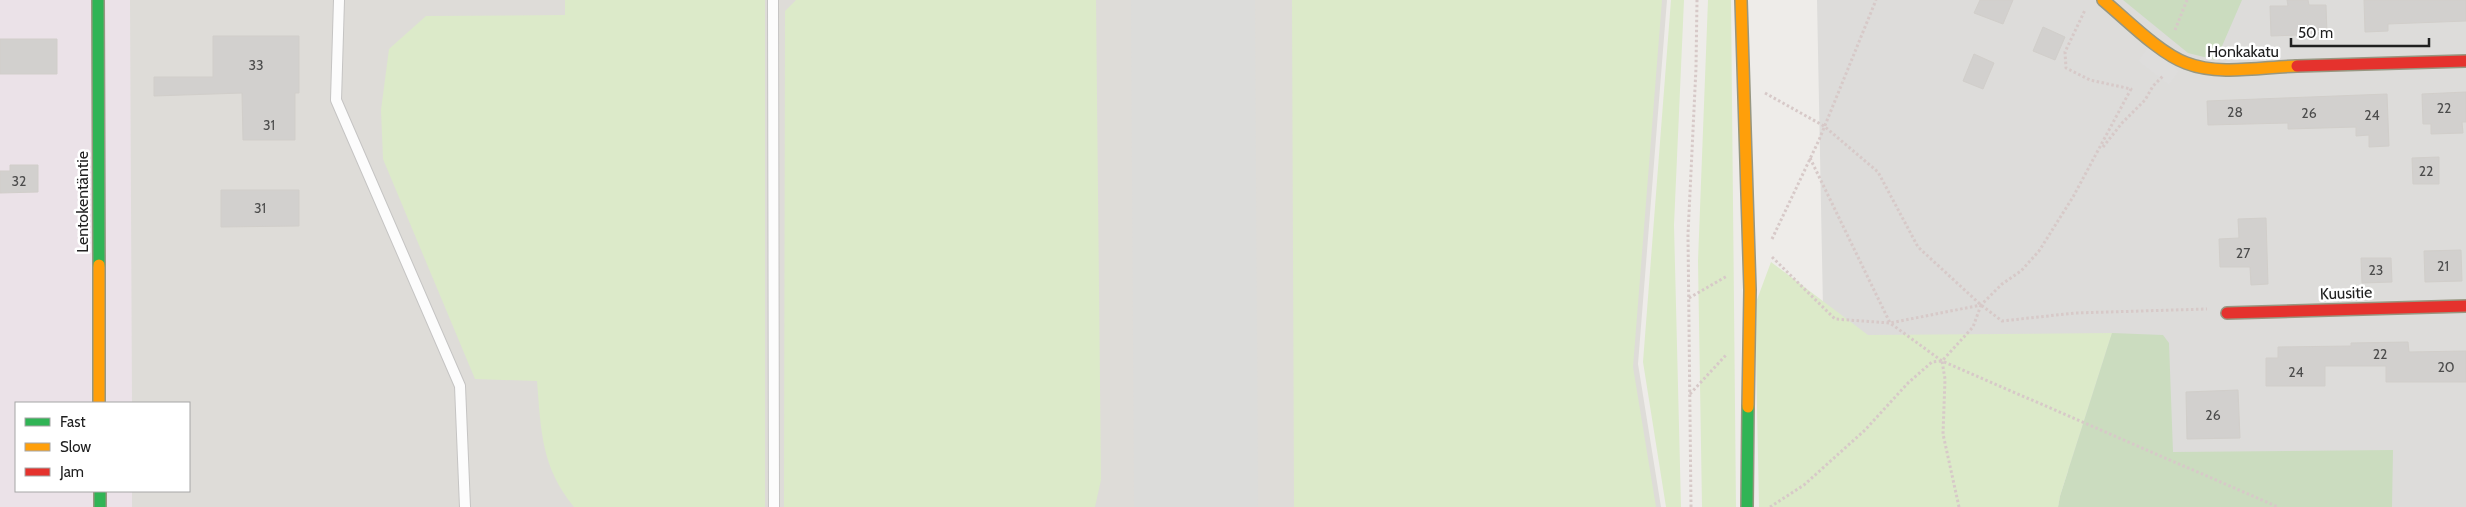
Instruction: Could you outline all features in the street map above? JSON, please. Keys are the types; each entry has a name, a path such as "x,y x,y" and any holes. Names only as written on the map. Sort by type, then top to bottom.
{"street":[{"name":"Lentokentäntie","path":"98,0 99,402"},
{"path":"1741,0 1749,263 1747,507"},
{"name":"Honkakatu","path":"2103,0 2167,53 2178,61 2193,66 2213,69 2466,61"},
{"name":"Kuusitie","path":"2227,313 2466,306"},
{"path":"100,492 100,507"}],"lane":[{"path":"340,0 336,100 460,386 465,507"},
{"path":"773,0 774,507"}],"path":[{"path":"1691,507 1688,234 1696,68 1697,0"},
{"path":"1770,244 1824,126 1876,0"},
{"path":"2097,156 2122,123 2145,100 2153,86 2164,76 2167,53 2187,0"},
{"path":"1770,507 1804,485 1865,430 1908,383 1932,362 1942,361 1973,327 1981,305 2002,284 2021,271 2040,251 2097,156 2131,89 2090,80 2066,68 2065,52 2086,9"},
{"path":"1744,81 1824,126 1878,172 1918,246 1981,305 2002,321 2075,313 2213,309 2227,313"},
{"path":"1810,158 1890,323 1942,361 2278,507"},
{"path":"1766,251 1835,318 1890,323 1981,305"},
{"path":"1688,298 1749,263"},
{"path":"1690,394 1729,352"},
{"path":"1942,361 1945,379 1943,434 1959,507"}],"shaded area":[{"path":"0,0 298,0 132,320 132,402 15,402 15,492 132,492 132,507 0,507"},
{"path":"130,0 1667,0 1638,364 1661,507 132,507 132,492 190,492 190,402 132,402"},
{"path":"1817,0 2466,0 2466,507 2150,507 1824,360"},
{"path":"2148,47 2179,71 2169,85 2138,61"}],"green space":[{"path":"565,0 765,0 765,507 574,507 563,492 549,462 542,432 537,381 475,379 383,159 381,110 389,49 426,16 565,15"},
{"path":"796,0 1096,0 1101,480 1095,507 784,507 785,11"},
{"path":"1292,0 1662,0 1633,367 1656,507 1294,507"},
{"path":"1671,0 1684,0 1674,225 1681,507 1666,507 1643,362"},
{"path":"1708,0 1731,0 1736,507 1702,507 1698,261"},
{"path":"2123,0 2242,0 2216,60 2188,53"},
{"path":"1771,262 1868,335 2112,333 2058,507 1759,507 1755,305"},
{"path":"2112,333 2163,335 2169,343 2173,452 2393,450 2392,507 2058,507"}],"building":[{"path":"1980,0 2013,0 2003,24 1974,13"},
{"path":"2287,0 2308,0 2309,5 2326,5 2327,34 2271,36 2270,6 2288,6"},
{"path":"2364,0 2466,0 2466,21 2388,24 2388,31 2365,32"},
{"path":"2043,27 2065,37 2055,60 2033,51"},
{"path":"213,36 299,36 299,93 295,93 295,140 243,140 242,93 154,96 154,77 213,77"},
{"path":"0,39 57,39 57,74 0,74"},
{"path":"1974,54 1994,63 1983,89 1963,81"},
{"path":"2466,92 2466,122 2462,122 2463,133 2431,134 2431,124 2423,124 2422,94"},
{"path":"2387,94 2389,146 2369,147 2369,135 2356,136 2356,127 2288,129 2288,123 2208,125 2207,101"},
{"path":"2439,157 2439,184 2413,184 2412,158"},
{"path":"10,165 38,165 38,192 0,193 0,171 10,171"},
{"path":"221,190 299,190 299,226 221,227"},
{"path":"2266,218 2268,284 2251,285 2250,267 2220,267 2219,239 2239,238 2238,219"},
{"path":"2461,250 2462,281 2425,282 2424,251"},
{"path":"2361,258 2391,258 2392,282 2362,283"},
{"path":"2408,342 2409,352 2466,351 2466,382 2386,382 2386,366 2325,366 2325,386 2266,386 2266,358 2278,358 2278,347 2351,346 2351,343"},
{"path":"2238,390 2240,438 2187,439 2186,392"}],"taxiway":[{"path":"1179,507 1193,469 1196,438"}],"runway":[{"path":"1193,0 1196,507"}],"traffic: fast":[{"path":"98,0 99,265"},
{"path":"1747,507 1748,407"},
{"path":"100,492 100,507"}],"traffic: slow":[{"path":"1741,0 1750,290 1748,407"},
{"path":"2103,0 2154,44 2186,63 2199,67 2226,70 2297,66"},
{"path":"99,265 99,402"}],"traffic: jam":[{"path":"2297,66 2466,61"},
{"path":"2227,313 2466,306"}]}
